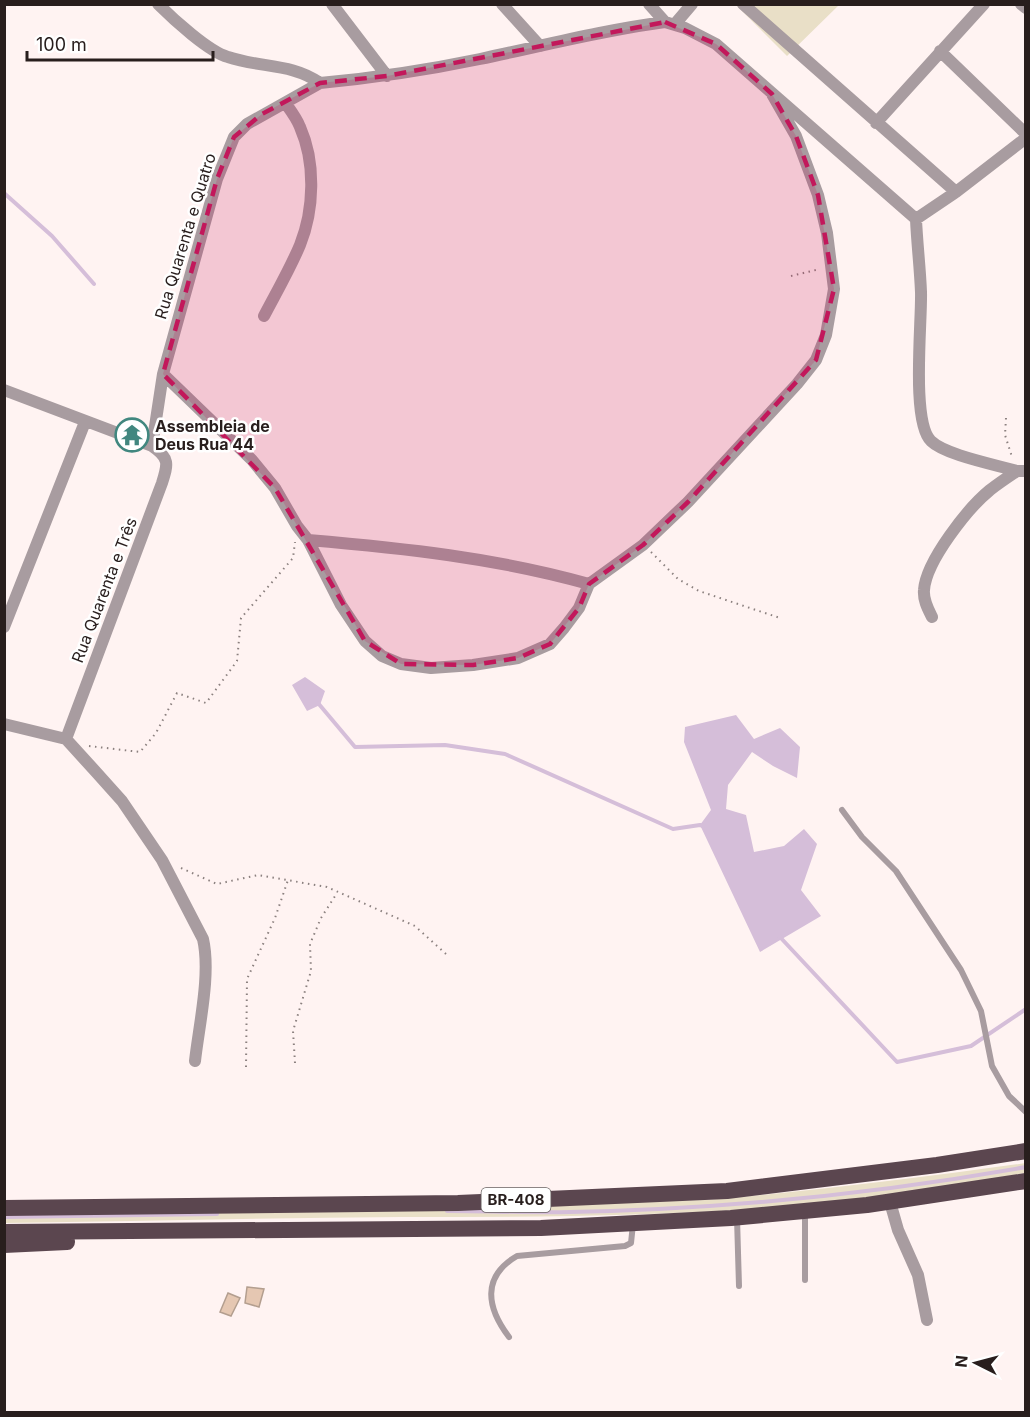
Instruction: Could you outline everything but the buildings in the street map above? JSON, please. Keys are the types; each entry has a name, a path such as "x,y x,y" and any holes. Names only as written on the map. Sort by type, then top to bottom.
{"highway":[{"name":"BR-408","path":"4,1208 458,1203 727,1191 937,1165 1026,1151"},
{"name":"BR-408","path":"4,1232 541,1228 805,1211 890,1202 1022,1182"},
{"path":"4,1245 262,1230"}],"street":[{"path":"158,4 178,23 224,57 298,71 320,83 387,76 619,28 670,23 692,4"},
{"path":"332,4 387,76"},
{"path":"502,4 540,46"},
{"path":"649,4 670,23 716,44 915,219 921,293 919,363 922,417 926,434 932,442 948,451 1021,471"},
{"path":"743,4 956,192"},
{"path":"876,123 984,4"},
{"path":"1021,4 1026,8"},
{"path":"915,219 956,192 1026,136 940,51"},
{"name":"Rua Quarenta e Quatro","path":"157,450 163,374 217,178 226,153 234,137 248,124 320,83"},
{"path":"163,374 252,460 275,488 308,540 341,605 365,641 382,656 401,664 431,668 473,665 518,658 550,644 579,608 589,584 643,545 688,502 797,384 816,360 826,335 834,289 832,267 818,195 796,136 772,94"},
{"path":"264,316 300,245 307,223 310,198 310,160 300,127 286,104"},
{"path":"4,390 157,450"},
{"path":"4,627 85,422"},
{"name":"Rua Quarenta e Três","path":"66,739 167,468 166,460 157,450"},
{"path":"932,617 925,604 924,590 931,567 951,533 988,491 1021,471"},
{"path":"308,540 413,549 552,574 589,584"},
{"path":"4,724 66,739 122,801 162,860 203,939 206,951 195,1061"},
{"path":"890,1202 898,1230 918,1275 927,1320"}],"lane":[{"path":"842,810 862,837 896,871 961,970 981,1011 992,1066 1009,1096 1026,1112"},
{"path":"805,1211 805,1280"},
{"path":"737,1217 739,1286"},
{"path":"509,1337 497,1321 492,1309 491,1294 493,1282 507,1262 517,1256 625,1246 631,1243 633,1223"}],"path":[{"path":"791,276 832,267"},
{"path":"1006,418 1005,435 1021,471"},
{"path":"66,739 85,745 141,752 156,734 177,693 206,703 237,661 241,618 293,558 297,526"},
{"path":"643,545 678,579 699,591 780,618"},
{"path":"162,860 218,884 258,874 327,887 415,926 447,955"},
{"path":"246,1067 247,979 275,918 288,880"},
{"path":"295,1064 294,1031 311,971 310,944 321,918 338,892"}],"highlighted area":[{"path":"665,22 716,44 772,94 796,136 818,195 834,289 816,360 688,502 643,545 589,584 579,608 550,644 518,658 473,665 401,664 365,641 275,488 163,374 217,179 234,137 262,114 320,83 387,76"}],"shaded area":[{"path":"736,5 839,5 787,56"},
{"path":"305,677 325,691 320,705 307,711 292,685"},
{"path":"736,715 754,739 780,728 800,747 797,778 752,752 728,785 726,809 746,815 754,852 784,846 804,829 817,844 801,890 821,916 760,952 700,825 711,810 684,742 685,727"},
{"path":"1026,1163 1025,1173 930,1190 837,1202 650,1214 5,1223 4,1211 706,1200 866,1184"}],"waterway":[{"path":"4,193 52,236 94,284"},
{"path":"318,703 355,747 445,745 505,754 673,829 703,826"},
{"path":"779,936 897,1062 971,1046 1026,1009"},
{"path":"447,1211 570,1212 741,1204 912,1185 1026,1167"},
{"path":"4,1217 217,1214"}],"place":[{"name":"Assembleia de Deus Rua 44","path":"132,435"}]}
